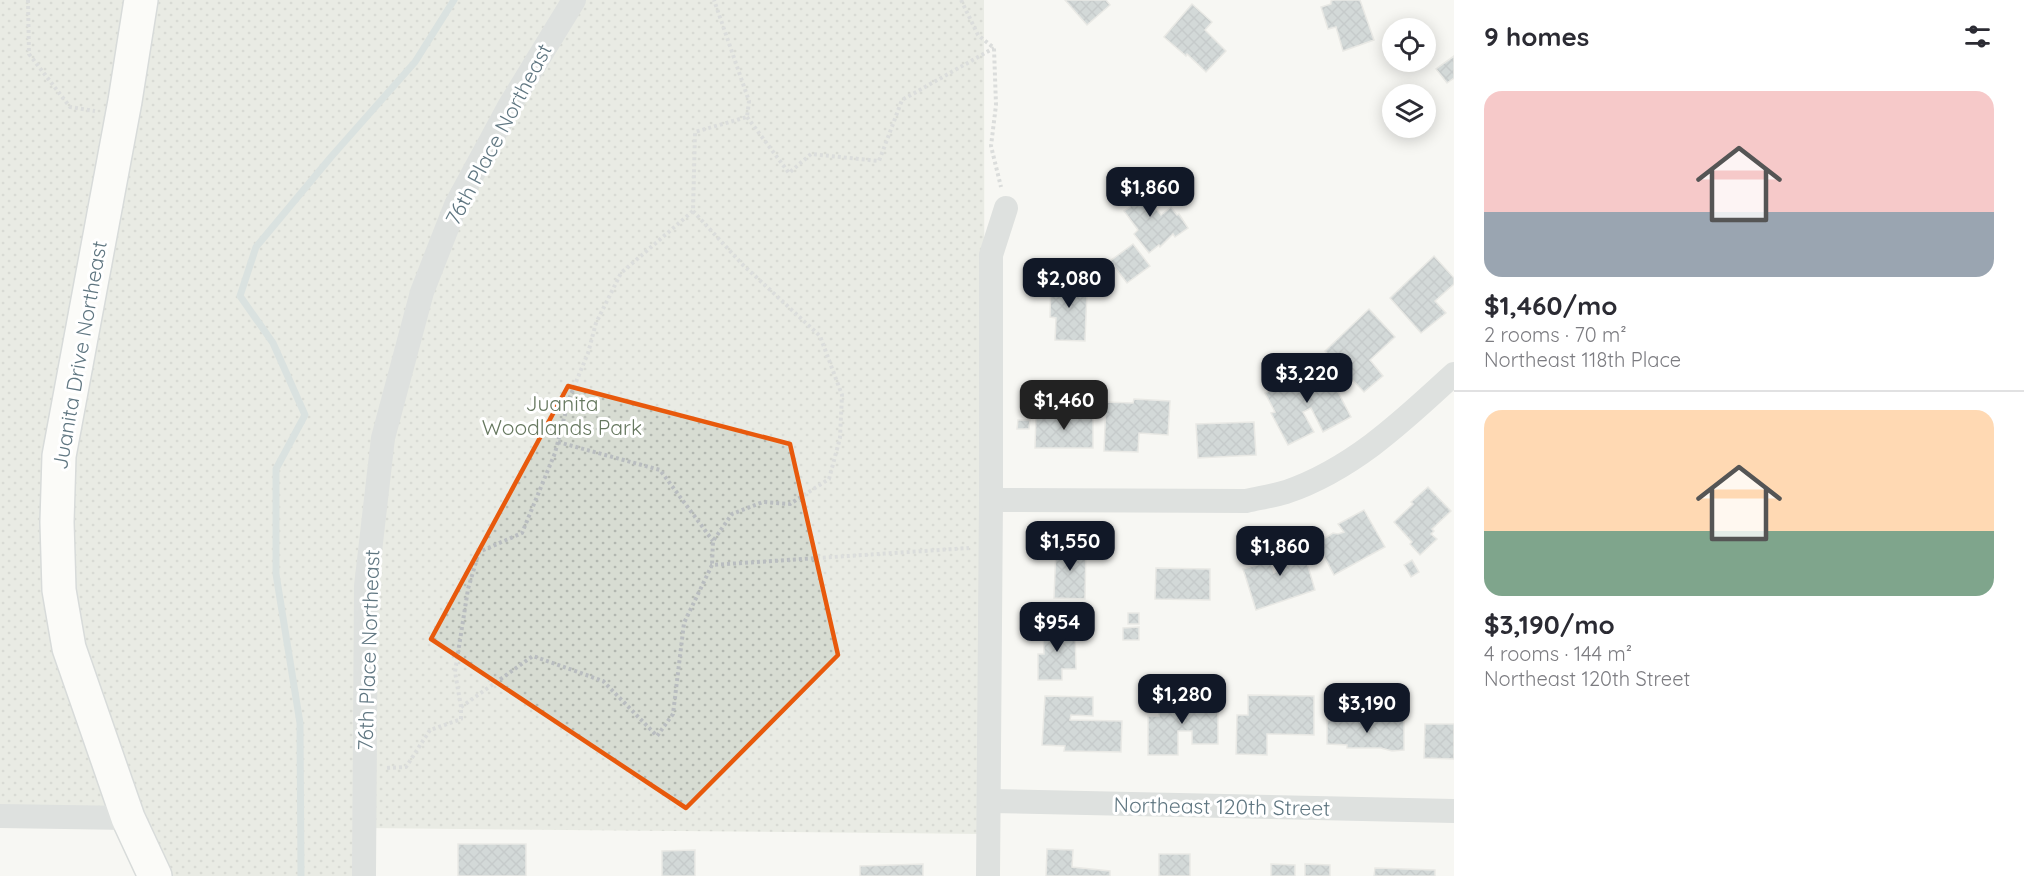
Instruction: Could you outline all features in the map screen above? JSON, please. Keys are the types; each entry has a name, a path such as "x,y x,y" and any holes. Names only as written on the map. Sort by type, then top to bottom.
{"main road":[{"name":"Juanita Drive Northeast","path":"141,0 122,116 59,456 57,522 59,590 69,648 128,818 155,876"}],"street":[{"name":"76th Place Northeast","path":"364,876 366,586 383,438 422,292 456,206 510,105 574,0"},
{"path":"988,876 992,500 991,255 1006,208"},
{"path":"992,500 1246,501 1285,492 1346,465 1396,428 1454,374"},
{"name":"Northeast 120th Street","path":"990,801 1454,811"},
{"path":"0,816 128,818"}],"path":[{"path":"28,0 29,54 70,107 122,116"},
{"path":"714,0 749,101 747,117 789,173 811,154 879,161 902,100 993,48"},
{"path":"962,0 978,35 993,48 996,105 992,146 1006,208"},
{"path":"461,707 533,656 603,681 657,736 673,714 684,623 712,565 713,541 732,514 763,502 790,504 829,479 840,438 842,395 820,336 742,264 693,211 694,132 747,117"},
{"path":"365,770 406,767 430,730 460,719 461,707 455,672 468,589 479,552 522,533 558,442 569,399 588,353 596,322 621,273 693,211"},
{"path":"558,442 660,470 713,541"},
{"path":"712,565 991,546"}],"highlighted area":[{"path":"568,386 790,444 838,655 686,808 431,639"}],"green space":[{"name":"Juanita Woodlands Park","path":"0,0 984,0 985,834 365,828 364,876 155,876 128,818 0,816"}],"building":[{"path":"1065,0 1106,0 1110,5 1087,25"},
{"path":"1334,0 1360,0 1374,40 1343,51 1336,27 1328,29 1321,7 1331,4"},
{"path":"1192,4 1212,22 1205,30 1226,51 1206,72 1164,37"},
{"path":"1454,56 1454,78 1447,83 1436,69"},
{"path":"1132,178 1161,215 1171,207 1177,215 1179,214 1188,228 1175,237 1173,234 1160,247 1159,245 1149,253 1134,234 1138,230 1124,211 1130,207 1117,190"},
{"path":"1133,244 1150,266 1127,283 1110,261"},
{"path":"1434,256 1454,278 1454,284 1435,301 1446,313 1421,333 1390,298"},
{"path":"1051,276 1083,280 1082,292 1087,292 1085,341 1055,340 1056,318 1050,317"},
{"path":"1369,309 1395,337 1370,360 1383,376 1364,392 1325,351"},
{"path":"1323,363 1351,417 1323,432 1311,408 1303,412 1314,432 1288,445 1271,413 1275,412 1265,393"},
{"path":"1134,399 1170,401 1168,435 1139,433 1138,452 1104,451 1106,402 1133,403"},
{"path":"1036,413 1093,414 1093,448 1035,448"},
{"path":"1018,420 1030,420 1029,429 1017,429"},
{"path":"1254,422 1256,455 1198,458 1196,424"},
{"path":"1428,487 1451,511 1432,529 1434,531 1431,534 1437,539 1420,555 1394,522"},
{"path":"1364,510 1385,547 1334,575 1318,545 1333,533 1344,532 1338,524"},
{"path":"1300,539 1315,590 1256,610 1243,569 1270,561 1274,573 1283,569 1276,546"},
{"path":"1056,546 1086,546 1085,599 1054,598"},
{"path":"1412,560 1419,572 1411,577 1404,565"},
{"path":"1156,568 1210,569 1210,600 1155,599"},
{"path":"1128,613 1139,613 1139,624 1128,624"},
{"path":"1139,627 1139,640 1123,640 1123,628"},
{"path":"1045,628 1075,628 1076,669 1062,669 1062,680 1038,680 1038,654 1044,654 1043,631"},
{"path":"1248,695 1314,696 1314,735 1267,734 1267,755 1236,754 1237,715 1248,715"},
{"path":"1045,696 1093,697 1093,716 1071,715 1070,720 1122,721 1121,752 1064,751 1065,746 1042,745"},
{"path":"1159,700 1218,701 1218,744 1192,744 1192,731 1178,731 1178,755 1148,755 1148,716 1159,716"},
{"path":"1404,719 1404,750 1347,748 1347,745 1327,744 1327,720"},
{"path":"1425,724 1454,724 1454,759 1424,758"},
{"path":"458,844 526,844 526,876 458,876"},
{"path":"1047,849 1073,850 1072,867 1110,871 1110,876 1046,876"},
{"path":"695,850 695,876 662,876 662,851"},
{"path":"1159,854 1190,854 1190,876 1159,876"},
{"path":"923,864 923,876 860,876 860,866"},
{"path":"1271,864 1295,865 1295,876 1271,876"},
{"path":"1305,864 1330,865 1330,876 1305,876"},
{"path":"1375,868 1435,870 1435,876 1374,876"}],"waterway":[{"path":"301,876 300,723 276,574 276,469 305,415 273,343 240,296 256,247 415,62 454,0"}]}
